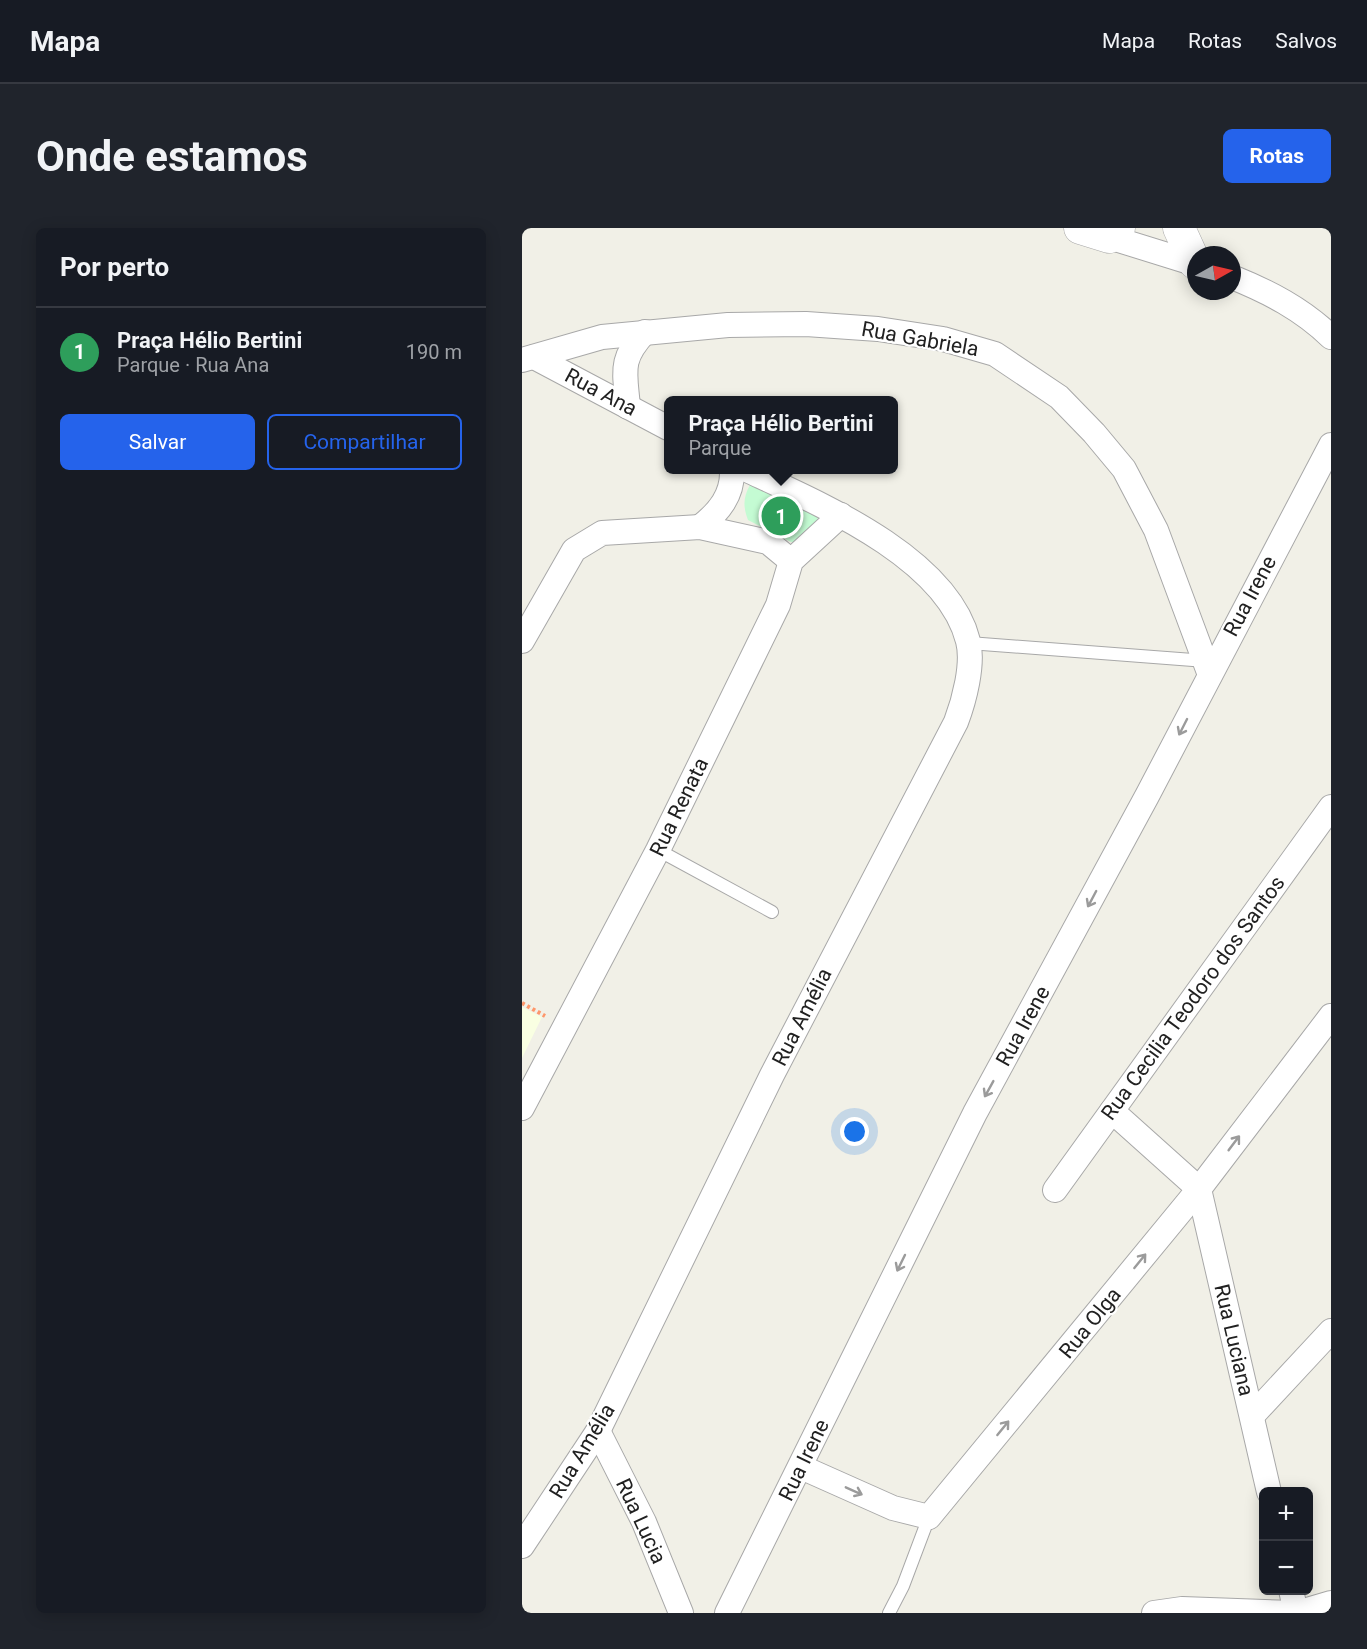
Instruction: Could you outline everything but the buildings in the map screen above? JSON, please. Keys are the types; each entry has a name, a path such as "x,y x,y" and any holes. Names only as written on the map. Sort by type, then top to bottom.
{"street":[{"path":"1179,228 1187,246"},
{"path":"1102,231 1187,260"},
{"path":"1241,281 1276,295 1318,324 1331,337"},
{"name":"Rua Gabriela","path":"528,359 602,337 728,325 878,329 944,339 995,354 1059,397 1094,432 1124,469 1156,530 1208,668"},
{"path":"628,407 626,359 631,347 645,332"},
{"name":"Rua Ana","path":"528,359 664,425"},
{"name":"Rua Irene","path":"728,1613 975,1113 1208,668 1331,445"},
{"path":"700,527 716,514 725,501 732,474"},
{"path":"522,641 574,549 602,533 628,529 700,527 768,542 790,561 842,515 755,474"},
{"name":"Rua Amélia","path":"522,1546 598,1431 772,1075 956,722 965,698 969,643 960,621 944,596 887,541 842,515"},
{"name":"Rua Renata","path":"522,1108 658,850 778,605 790,561"},
{"name":"Rua Cecilia Teodoro dos Santos","path":"1055,1190 1331,807"},
{"name":"Rua Olga","path":"929,1516 1199,1189 1331,1016"},
{"path":"1112,1110 1199,1189"},
{"name":"Rua Luciana","path":"1199,1189 1268,1487"},
{"path":"1252,1416 1331,1331"},
{"name":"Rua Lucia","path":"598,1431 644,1522 681,1613"},
{"path":"801,1467 893,1508 929,1516"},
{"path":"1292,1595 1296,1613"},
{"path":"1154,1613 1182,1609 1296,1613 1331,1603"}],"lane":[{"path":"969,643 1208,668"},
{"path":"658,850 772,912"},
{"path":"889,1613 903,1586 929,1516"}],"shaded area":[{"path":"522,1007 542,1017 522,1058"}],"green space":[{"path":"750,485 755,485 814,513 818,519 816,525 803,543 791,542 748,520 744,502"}],"place":[{"name":"Praça Hélio Bertini","path":"781,516"}]}
